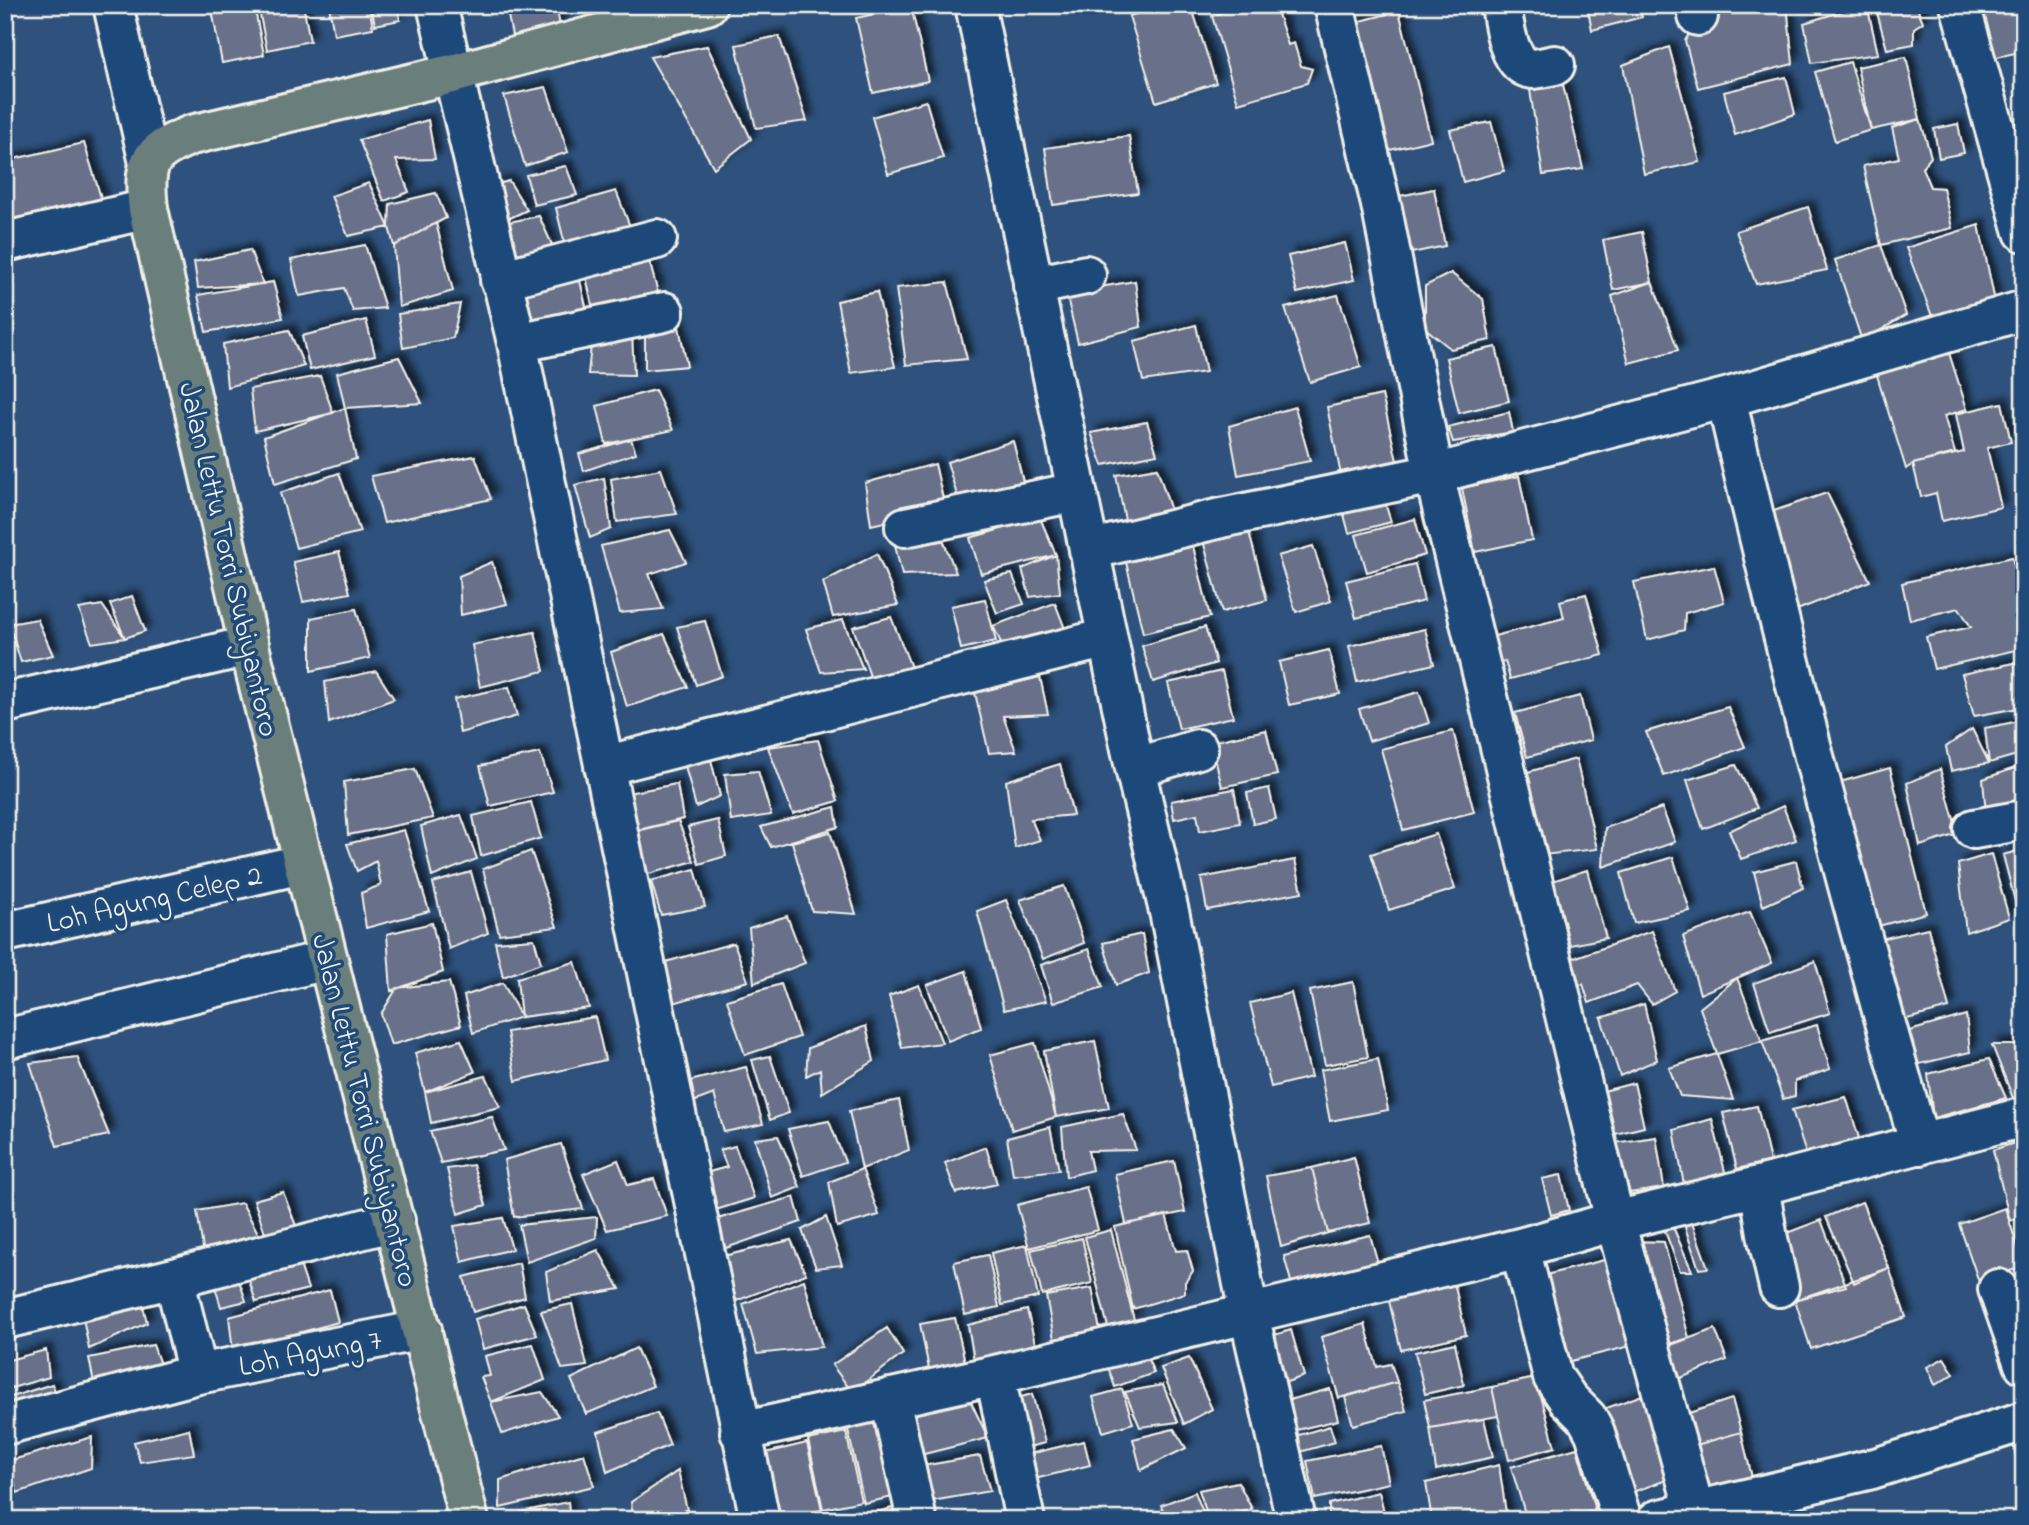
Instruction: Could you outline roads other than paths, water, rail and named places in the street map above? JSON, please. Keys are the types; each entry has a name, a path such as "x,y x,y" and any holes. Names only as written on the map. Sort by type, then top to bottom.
{"main road":[{"path":"149,163 174,142 191,135 452,74 707,5"},
{"name":"Jalan Lettu Torri Subiyantoro","path":"149,163 145,178 148,209 249,646 469,1520"}],"street":[{"path":"113,5 149,163"},
{"path":"437,5 517,343 760,1520"},
{"path":"975,5 1107,638 1170,916 1249,1314 1296,1520"},
{"path":"1334,5 1382,209 1434,474 1615,1221 1695,1511"},
{"path":"1501,5 1508,44 1517,60 1533,69 1555,65"},
{"path":"1960,5 2024,232"},
{"path":"5,242 148,209"},
{"path":"500,279 657,239"},
{"path":"1033,285 1086,275"},
{"path":"1089,550 1222,518 1434,474 1726,398 2024,310"},
{"path":"517,343 664,312"},
{"path":"1726,398 1774,602 1884,1020 1920,1145"},
{"path":"905,527 1076,492"},
{"path":"604,766 1107,638"},
{"path":"5,703 249,646"},
{"path":"1135,768 1198,749"},
{"path":"1974,830 2024,820"},
{"name":"Loh Agung Celep 2","path":"5,932 302,864"},
{"path":"5,1039 327,960"},
{"path":"740,1432 995,1375 1520,1248 1615,1221 2024,1117"},
{"path":"1759,1186 1780,1287"},
{"path":"5,1319 395,1221"},
{"path":"1520,1248 1553,1377 1591,1425 1622,1520"},
{"name":"Loh Agung 7","path":"174,1278 198,1374"},
{"path":"1998,1289 2024,1364"},
{"name":"Loh Agung 7","path":"5,1426 198,1374 422,1330"},
{"path":"995,1375 1026,1520"},
{"path":"890,1398 917,1520"},
{"path":"1657,1520 1872,1469 2024,1420"}]}
